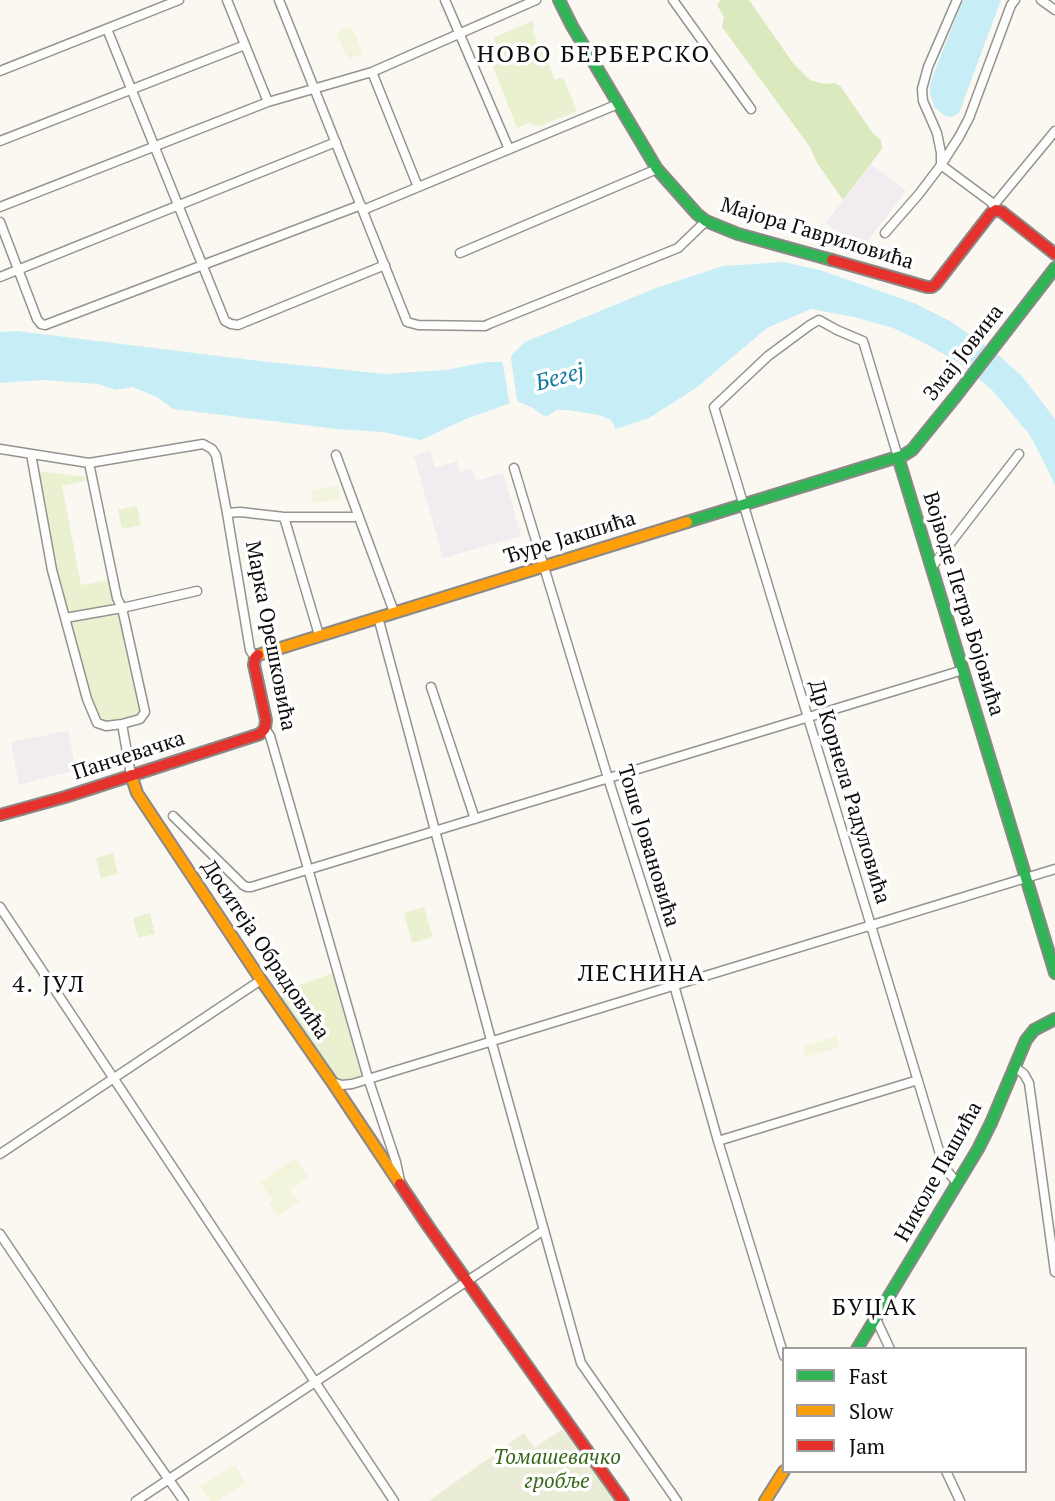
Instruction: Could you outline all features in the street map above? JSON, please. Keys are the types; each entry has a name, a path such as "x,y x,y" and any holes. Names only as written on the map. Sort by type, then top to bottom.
{"street":[{"path":"0,71 178,0"},
{"path":"227,0 268,102"},
{"path":"279,0 407,321 418,325 485,326 678,248 706,221"},
{"path":"445,0 509,149"},
{"path":"0,207 268,102 372,72 536,0"},
{"name":"Мајора Гавриловића","path":"559,0 657,169 696,214 706,221 738,234 932,287 995,207"},
{"path":"673,0 751,109"},
{"path":"941,165 937,133 923,101 922,89 928,67 957,0"},
{"path":"885,233 919,194 959,137 1015,0"},
{"path":"1041,0 1055,10"},
{"path":"107,29 223,319 237,325 385,265"},
{"path":"0,141 245,45"},
{"path":"372,72 418,187"},
{"path":"0,222 39,322 45,325 418,187 618,104"},
{"path":"995,207 1055,131"},
{"path":"937,133 951,139 959,137"},
{"path":"0,277 336,142"},
{"path":"941,165 1055,254"},
{"path":"460,253 657,169"},
{"name":"Змај Јовина","path":"898,457 912,450 1055,268"},
{"name":"Војводе Петра Бојовића","path":"714,407 768,356 819,320 863,341 1055,974"},
{"name":"Др Корнела Радуловића","path":"714,407 944,1167 957,1183"},
{"name":"Марка Орешковића","path":"89,463 203,444 208,445 216,455 250,650 255,658 265,728 270,736 368,1078"},
{"path":"0,449 89,463 117,598 122,608 145,712 141,719 106,726 97,723 87,699 52,570 31,454"},
{"path":"932,567 1019,454"},
{"path":"337,455 394,612"},
{"name":"Ђуре Јакшића","path":"255,658 259,654 319,635 898,457"},
{"name":"Тоше Јовановића","path":"514,468 608,779 674,985 718,1142 782,1350"},
{"path":"227,513 284,517 358,516"},
{"path":"284,517 319,635"},
{"path":"65,618 197,591"},
{"path":"378,617 581,1363 677,1501"},
{"path":"173,816 243,885 251,887 963,670"},
{"path":"431,687 475,819"},
{"path":"122,724 131,775"},
{"name":"Панчевачка","path":"0,815 257,736 265,728"},
{"name":"Доситеја Обрадовића","path":"131,775 137,793 401,1187 623,1501"},
{"path":"332,1082 347,1085 1055,869"},
{"path":"0,907 394,1501"},
{"path":"0,1154 261,980"},
{"name":"Николе Пашића","path":"858,1347 978,1149 1026,1040 1034,1030 1055,1019"},
{"path":"1014,1067 1024,1074 1030,1083 1055,1272"},
{"name":"Доситеја Обрадовића","path":"368,1078 396,1161 401,1187"},
{"path":"718,1142 918,1080"},
{"path":"373,1144 379,1127 379,1111"},
{"path":"136,1501 544,1230"},
{"path":"0,1234 184,1501"},
{"path":"876,1319 889,1347"},
{"path":"765,1501 783,1473"},
{"path":"947,1473 960,1501"}],"shaded area":[{"path":"871,164 906,191 861,250 826,223"},
{"path":"430,451 435,468 457,461 460,472 472,469 476,481 503,473 521,536 443,558 414,456"},
{"path":"68,731 76,770 19,785 11,742"}],"green space":[{"path":"721,0 749,0 793,63 810,80 825,84 835,83 841,87 872,132 881,140 882,149 843,200 817,163 810,147 722,27 724,17 717,5"},
{"path":"532,21 535,28 532,30 555,80 563,77 577,111 538,127 531,122 517,128 486,49 496,45 493,38"},
{"path":"351,26 363,53 348,60 336,33"},
{"path":"38,471 85,477 86,481 62,486 81,585 110,580 115,608 65,617"},
{"path":"338,486 340,498 313,503 311,490"},
{"path":"137,506 141,525 122,529 118,510"},
{"path":"118,611 141,716 102,722 90,697 68,620"},
{"path":"113,853 118,874 101,878 96,858"},
{"path":"424,907 433,937 412,943 404,913"},
{"path":"150,913 155,934 138,938 133,918"},
{"path":"333,973 363,1071 359,1076 346,1081 337,1079 278,993"},
{"path":"837,1036 840,1047 806,1057 803,1046"},
{"path":"295,1158 308,1177 290,1189 299,1202 278,1216 269,1204 273,1201 260,1182"},
{"name":"Томашевачко гробље","path":"562,1429 618,1501 429,1501 524,1433 535,1448"},
{"path":"235,1465 246,1483 217,1501 210,1501 200,1486"}],"water":[{"path":"963,0 1001,0 959,113 950,117 935,108 930,86"},
{"name":"Бегеј","path":"783,262 820,270 914,303 950,321 997,354 1021,375 1055,419 1055,485 1029,434 992,390 958,362 893,328 811,309 767,328 696,388 649,418 616,429 611,420 599,415 557,410 546,417 516,401 466,419 421,440 383,432 173,409 157,397 132,387 116,390 98,384 43,380 0,383 0,332 17,331 384,374 446,370 486,362 505,362 525,342 656,288 723,266"}],"pier":[{"path":"510,352 518,406 510,407 502,358"}],"traffic: fast":[{"path":"559,0 657,169 697,214 706,221 738,234 832,260"},
{"path":"687,522 904,455 912,450 1055,268"},
{"path":"898,457 1055,973"},
{"path":"858,1347 978,1149 1026,1040 1034,1030 1055,1019"}],"traffic: slow":[{"path":"258,655 687,522"},
{"path":"131,775 137,793 400,1184"},
{"path":"765,1501 783,1473"}],"traffic: jam":[{"path":"832,260 932,287 996,210 1055,254"},
{"path":"0,815 65,797 260,734 265,728 266,720 254,665 258,655"},
{"path":"400,1184 623,1501"}],"district":[{"name":"НОВО БЕРБЕРСКО","path":"594,55"},
{"name":"ЛЕСНИНА","path":"642,974"},
{"name":"4. ЈУЛ","path":"49,985"},
{"name":"БУЏАК","path":"875,1308"}]}
